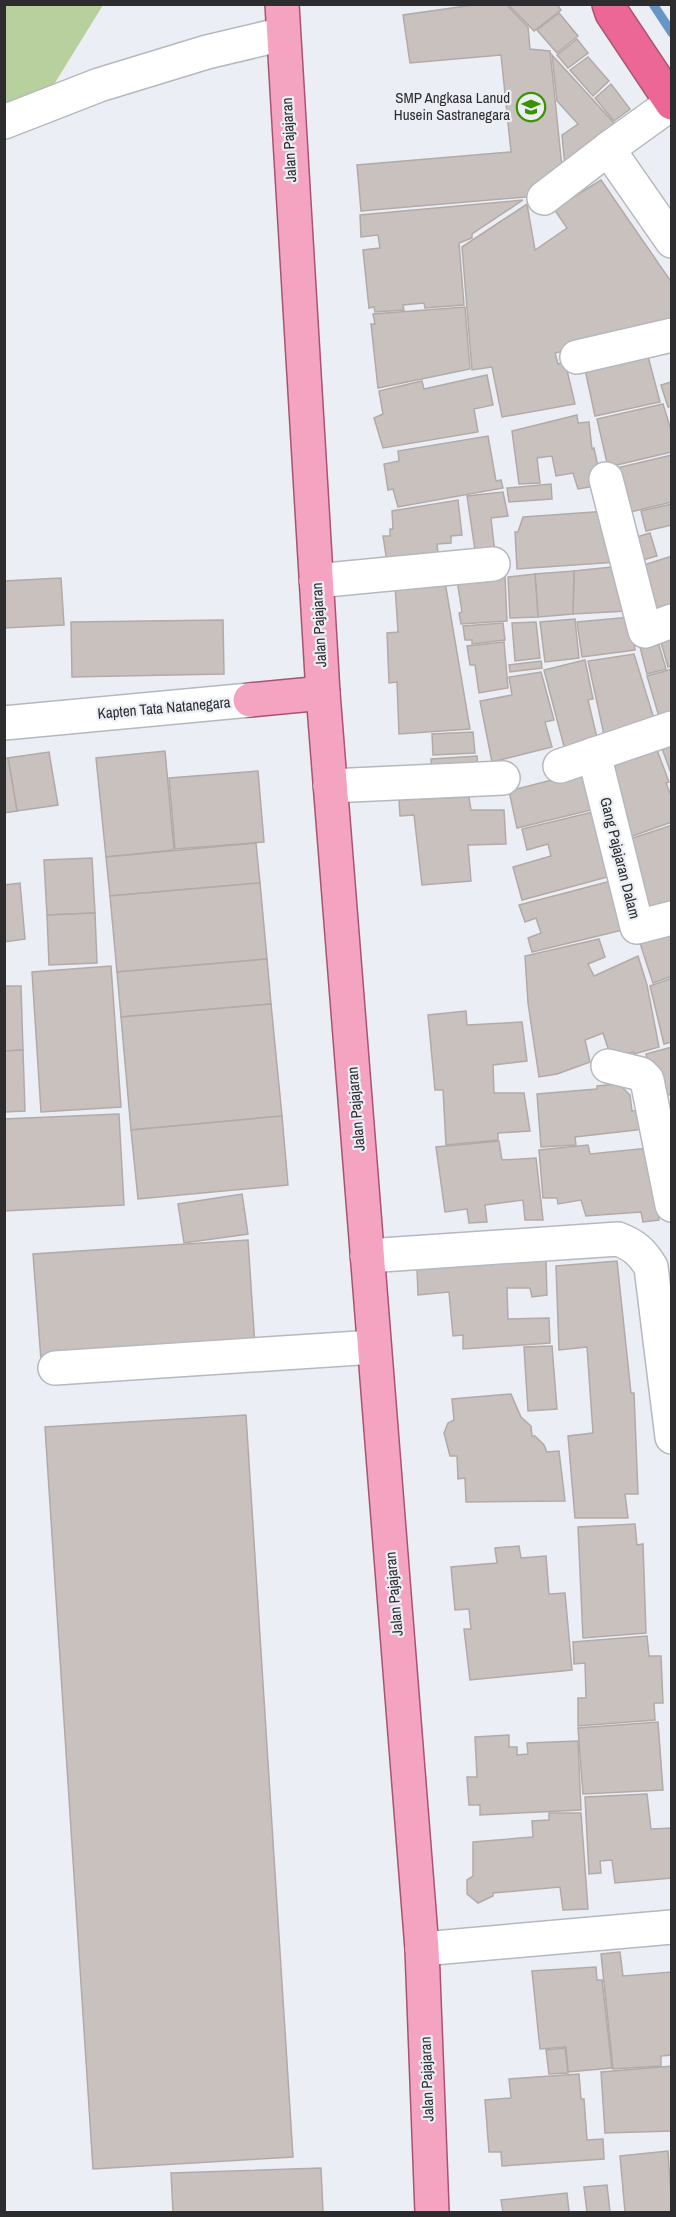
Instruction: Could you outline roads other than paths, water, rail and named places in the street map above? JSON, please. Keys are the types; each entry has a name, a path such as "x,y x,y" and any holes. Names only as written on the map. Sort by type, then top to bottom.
{"highway":[{"path":"607,7 672,103"}],"main road":[{"name":"Jalan Pajajaran","path":"282,12 323,693 422,1949 432,2212"},
{"name":"Kapten Tata Natanegara","path":"250,700 323,693"}],"street":[{"path":"4,122 99,85 207,52 282,12"},
{"path":"544,198 672,103"},
{"path":"608,149 672,241"},
{"path":"577,357 672,335"},
{"path":"606,479 645,631 672,621"},
{"path":"316,581 493,564"},
{"name":"Kapten Tata Natanegara","path":"4,723 250,700"},
{"path":"560,766 672,728"},
{"name":"Gang Pajajaran Dalam","path":"594,754 637,927 672,918"},
{"path":"330,786 503,778"},
{"path":"608,1066 641,1074 647,1080 672,1205"},
{"path":"367,1256 618,1239 633,1245 643,1254 651,1267 672,1437"},
{"path":"55,1368 374,1347"},
{"path":"422,1949 672,1927"}],"waterway":[{"path":"653,4 672,33"}],"place":[{"name":"SMP Angkasa Lanud Husein Sastranegara","path":"531,107"}]}
